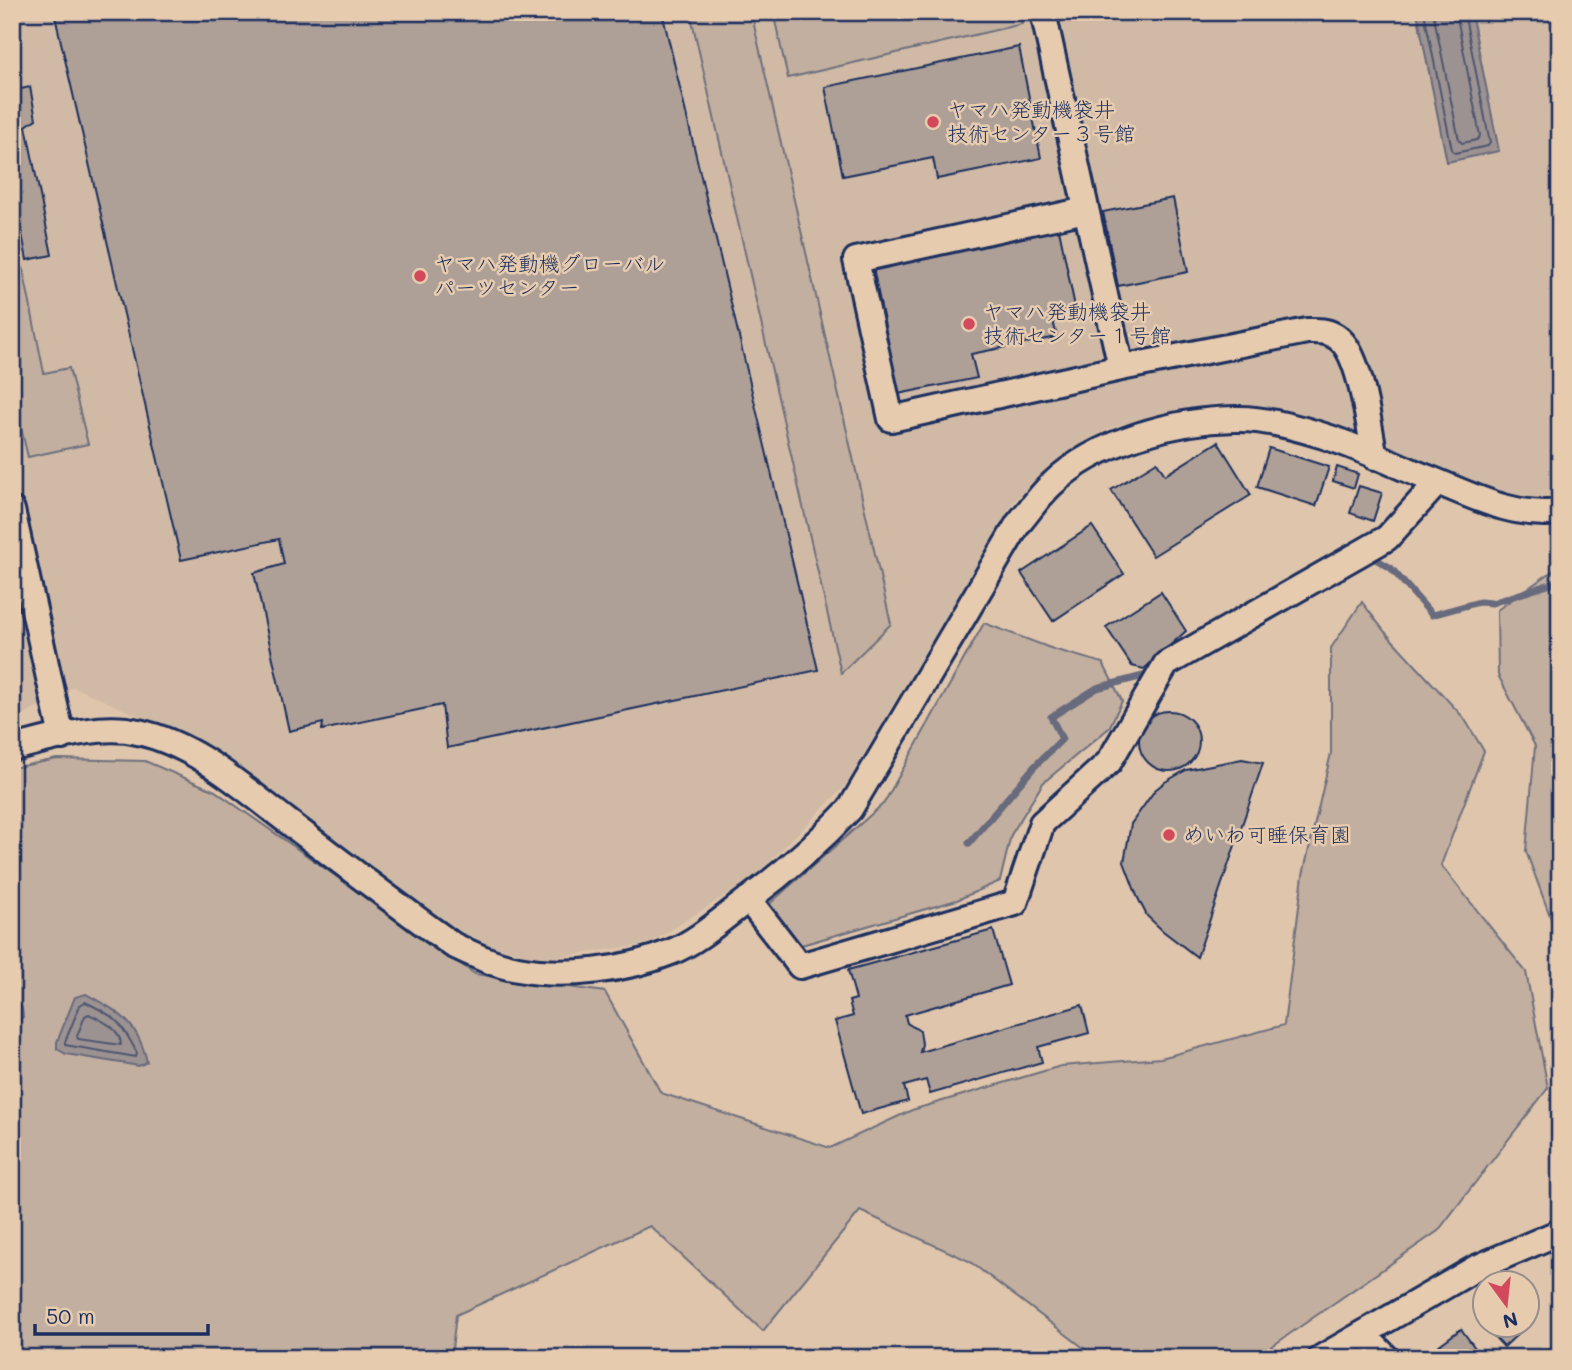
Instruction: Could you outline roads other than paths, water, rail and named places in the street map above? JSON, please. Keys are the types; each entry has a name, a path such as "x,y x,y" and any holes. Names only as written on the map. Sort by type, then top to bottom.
{"street":[{"path":"1043,12 1121,369"},
{"path":"1086,210 856,260 891,419 1307,331 1324,331 1338,338 1349,349 1357,370 1375,457"},
{"path":"12,748 104,730 137,731 175,744 218,769 453,945 485,960 520,970 597,970 632,964 672,951 702,934 800,860 850,809 1018,524 1053,483 1092,456 1134,437 1186,423 1237,419 1324,436 1503,509 1539,515 1560,512"},
{"path":"748,899 800,966 1015,903 1042,823 1110,762 1166,664 1387,538 1438,482"},
{"path":"12,510 62,737"},
{"path":"1321,1358 1476,1268 1560,1232"},
{"path":"1363,1334 1387,1358"}],"water":[{"path":"1417,12 1471,12 1499,151 1447,162"},
{"path":"86,994 126,1020 138,1037 147,1062 139,1066 66,1054 57,1049 57,1042 75,997"},
{"path":"12,999 22,1008 23,1017 12,1026"}],"waterway":[{"path":"1367,554 1391,568 1432,615 1479,602 1492,603 1560,581"},
{"path":"969,843 1034,767 1062,739 1051,717 1097,688 1147,675 1151,671"}],"place":[{"name":"ヤマハ発動機袋井 技術センター３号館","path":"933,122"},
{"name":"ヤマハ発動機グローバル パーツセンター","path":"420,276"},
{"name":"ヤマハ発動機袋井 技術センター１号館","path":"969,324"},
{"name":"めいわ可睡保育園","path":"1169,835"}]}
